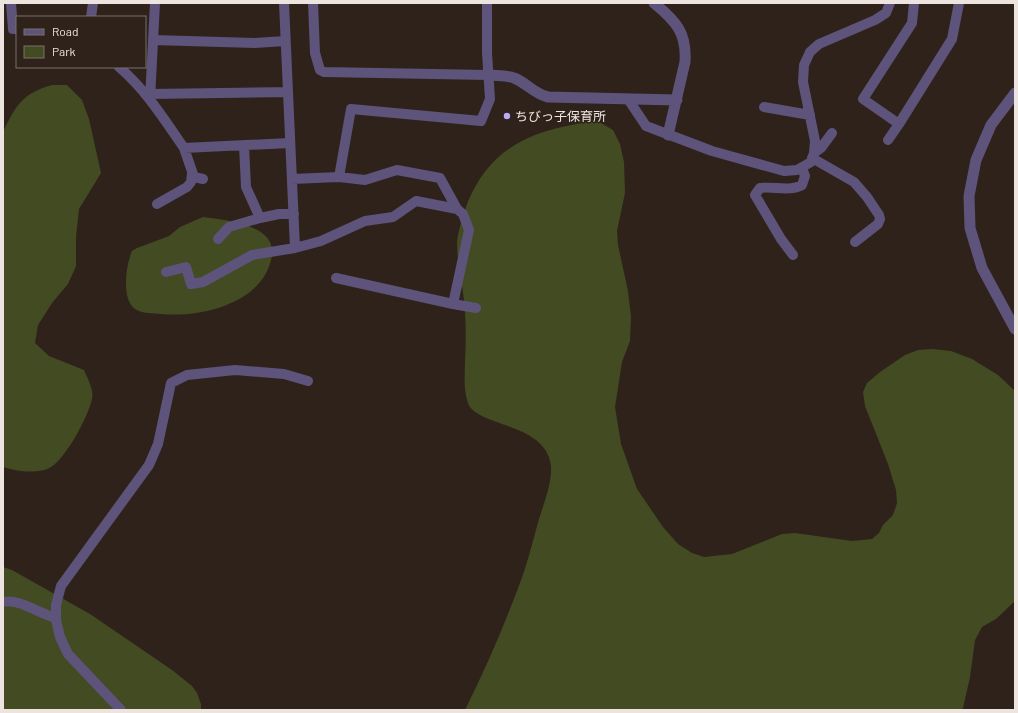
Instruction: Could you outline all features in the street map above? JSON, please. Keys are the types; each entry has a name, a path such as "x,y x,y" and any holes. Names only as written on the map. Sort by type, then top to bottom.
{"street":[{"path":"11,3 11,28"},
{"path":"91,16 93,3"},
{"path":"150,97 155,3"},
{"path":"284,3 295,248"},
{"path":"313,3 316,53 320,70 324,72 488,75 514,78 524,83 533,91 548,97 676,100"},
{"path":"339,177 351,109 481,121 490,99 486,53 487,3"},
{"path":"654,3 668,14 677,24 681,32 686,52 668,136"},
{"path":"628,99 646,126 668,136 712,151 784,171 797,170 811,162 815,140 803,82 804,65 810,52 819,44 875,20 886,13 890,3"},
{"path":"899,124 863,99 912,23 914,3"},
{"path":"888,140 952,39 959,3"},
{"path":"153,40 255,43 286,41"},
{"path":"120,68 150,97 184,148 192,173 192,182 187,187 157,204"},
{"path":"150,97 288,92"},
{"path":"1015,93 991,125 976,160 969,196 970,228 982,268 1015,329"},
{"path":"764,107 810,114"},
{"path":"813,156 832,133"},
{"path":"184,148 290,143"},
{"path":"244,145 246,187 260,218"},
{"path":"813,156 854,182 867,196 879,215 880,219 878,224 854,242"},
{"path":"793,255 781,239 755,195 760,188 788,189 796,188 802,185 805,176 802,168"},
{"path":"292,179 339,177 365,180 397,170 440,178 470,230 453,304"},
{"path":"192,173 194,177 203,179"},
{"path":"166,272 186,267 191,284 195,285 252,255 295,248 321,241 365,221 393,217 416,201 457,208"},
{"path":"218,239 229,227 279,214 294,214"},
{"path":"336,278 476,308"},
{"path":"120,710 68,654 60,638 56,618 56,605 61,586 149,465 158,444 171,383 187,375 235,370 284,374 308,381"},
{"path":"3,602 7,601 18,603 46,616 56,618"}],"green space":[{"path":"52,85 67,85 82,100 89,119 101,173 79,209 76,237 76,266 68,284 52,303 38,325 35,343 49,356 84,370 90,384 92,399 90,407 76,436 57,462 51,467 40,471 27,472 3,467 3,132 12,114 27,96 42,88"},
{"path":"590,122 601,123 613,130 620,144 624,162 625,193 617,231 618,245 628,291 631,317 630,341 622,362 615,407 621,444 637,489 663,527 678,544 692,553 704,557 732,554 782,534 795,533 852,541 872,539 879,533 883,525 893,515 897,503 896,490 888,464 865,406 863,392 867,383 905,355 918,350 932,349 951,351 972,359 998,375 1015,391 1015,601 996,619 982,627 975,640 970,677 963,708 961,710 465,710 508,615 523,575 547,493 551,466 546,452 537,441 525,433 484,417 474,411 466,398 466,336 463,295 457,252 458,233 467,204 477,184 488,168 501,155 515,145 532,136 569,125"},
{"path":"203,217 236,222 258,230 266,236 271,245 272,255 267,271 257,285 245,296 212,310 177,315 144,313 135,309 128,298 126,290 128,265 132,251 169,236 180,227"},
{"path":"3,567 12,570 90,614 172,670 192,686 197,693 201,704 201,710 3,710"}],"place":[{"name":"ちびっ子保育所","path":"507,116"}]}
